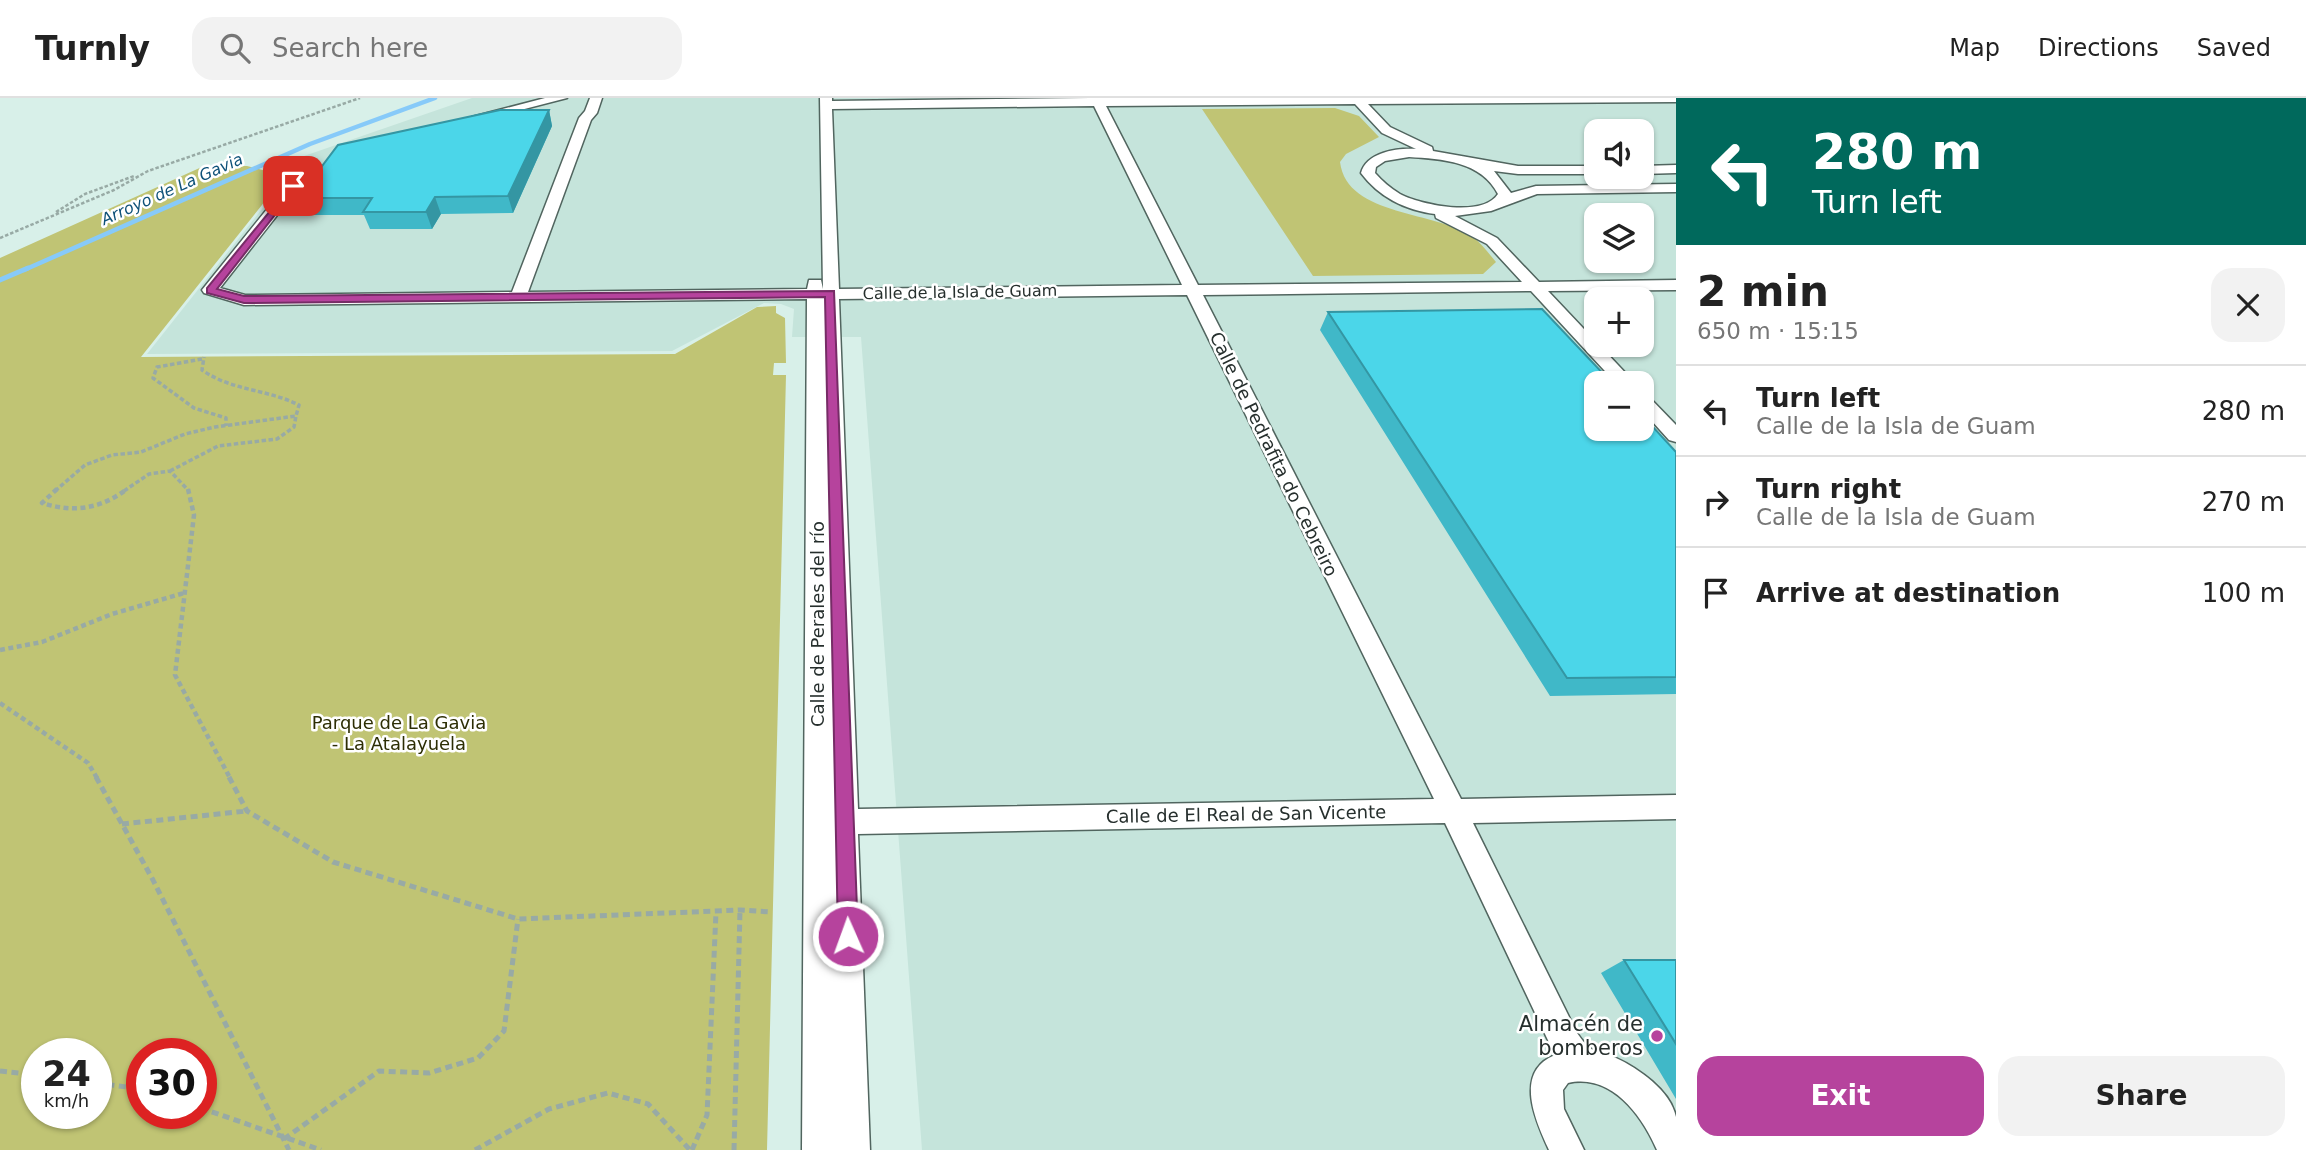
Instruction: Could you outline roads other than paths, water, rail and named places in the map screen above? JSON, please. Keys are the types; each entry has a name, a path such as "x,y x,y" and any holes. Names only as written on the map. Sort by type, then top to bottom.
{"street":[{"path":"469,119 540,103 574,106 591,113 596,98"},
{"path":"822,100 1676,98"},
{"path":"1357,99 1386,130 1411,144 1443,156 1518,170 1584,170"},
{"name":"Calle de Perales del río","path":"819,1150 830,822 822,100"},
{"name":"Calle de Pedrafita do Cebreiro","path":"1098,101 1566,1044 1579,1063"},
{"path":"518,297 574,106"},
{"path":"1381,158 1381,151 1388,141 1386,130"},
{"path":"1443,156 1409,153 1381,158 1370,165 1368,173 1373,182 1394,196 1461,223 1492,241 1615,371"},
{"path":"1466,162 1502,186 1505,194 1497,203 1487,227 1492,241"},
{"path":"1654,170 1676,169"},
{"name":"Calle de la Isla de Guam","path":"293,186 211,290 244,300 1676,285"},
{"path":"1409,202 1458,211 1497,203 1535,190 1676,188"},
{"path":"1654,413 1676,436"},
{"name":"Calle de El Real de San Vicente","path":"830,822 1676,807"},
{"name":"Calle de Perales del río","path":"830,822 853,1150"},
{"path":"1567,1150 1554,1130 1546,1109 1545,1090 1551,1076 1562,1066 1579,1063 1598,1066 1619,1075 1639,1090 1657,1109 1669,1130 1674,1150"}],"waterway":[{"name":"Arroyo de La Gavia","path":"24,270 310,144 435,98"},
{"name":"Arroyo de La Gavia","path":"0,280 28,268"}],"place":[{"name":"Almacén de bomberos","path":"1657,1036"}],"park label":[{"name":"Parque de La Gavia - La Atalayuela","path":"399,732"}]}
